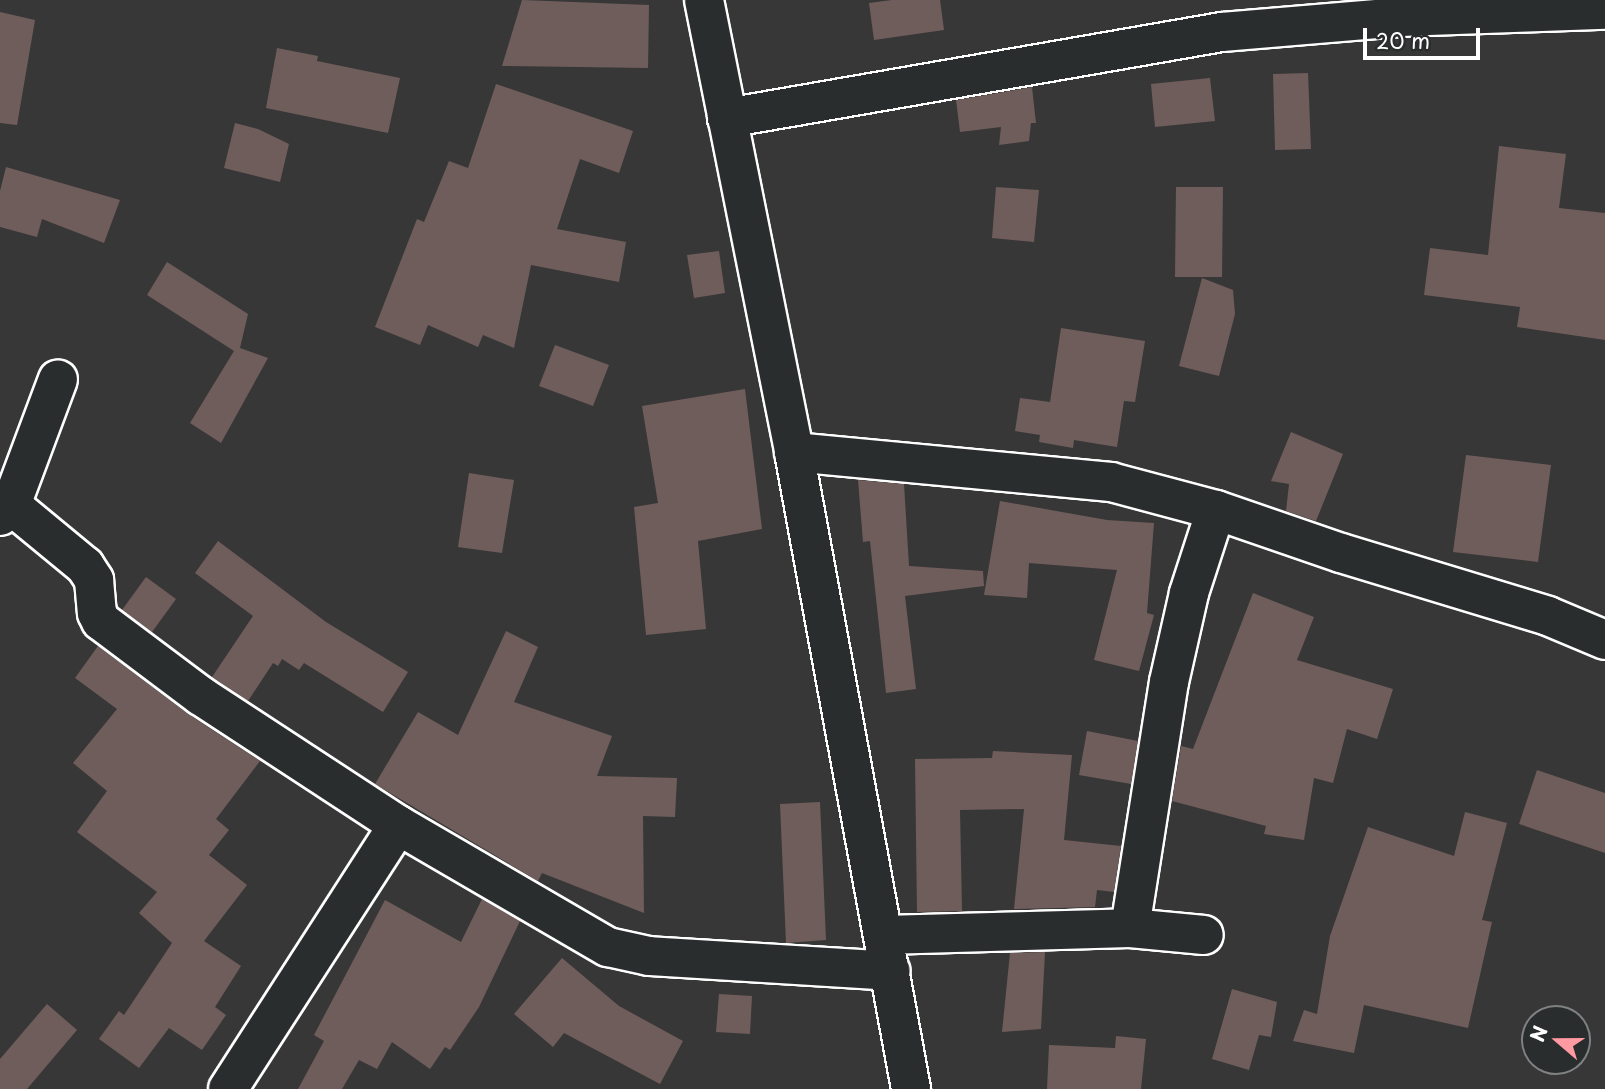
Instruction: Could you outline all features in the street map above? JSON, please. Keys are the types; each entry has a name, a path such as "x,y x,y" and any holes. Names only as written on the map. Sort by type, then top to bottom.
{"street":[{"path":"704,0 794,452 911,1089"},
{"path":"727,118 1221,16 1400,17 1605,10"},
{"path":"58,379 5,510 85,566 94,580 97,613 102,621 201,696 398,825 608,947 649,956 891,971"},
{"path":"794,452 1111,482 1216,510 1341,553 1548,616 1605,640"},
{"path":"1130,928 1168,682 1189,593 1216,510"},
{"path":"228,1089 398,825"},
{"path":"884,935 1130,928 1204,935"}],"building":[{"path":"522,0 649,5 648,68 502,66"},
{"path":"940,0 944,30 874,40 869,3"},
{"path":"0,12 35,20 17,125 0,123"},
{"path":"277,48 318,56 317,61 400,78 388,133 266,108"},
{"path":"1308,73 1311,149 1275,150 1273,74"},
{"path":"1210,78 1215,121 1155,127 1151,84"},
{"path":"496,84 633,131 619,173 580,159 557,229 626,242 619,282 531,265 514,348 483,335 478,347 428,325 420,345 375,327 417,219 424,222 449,161 468,168"},
{"path":"1032,87 1036,123 1031,123 1029,141 999,145 1001,127 960,132 956,100"},
{"path":"235,123 258,129 289,144 280,182 224,168"},
{"path":"1499,146 1566,154 1559,208 1605,213 1605,340 1517,327 1520,307 1424,295 1430,248 1488,255"},
{"path":"6,167 120,200 104,243 42,219 37,237 0,227 0,191"},
{"path":"996,187 1039,190 1034,242 992,238"},
{"path":"1176,187 1223,187 1222,277 1175,277"},
{"path":"719,251 725,293 694,298 687,255"},
{"path":"167,262 248,314 240,348 268,358 221,443 190,423 234,351 147,295"},
{"path":"1202,278 1233,290 1235,314 1219,376 1179,366"},
{"path":"1061,328 1145,341 1135,402 1124,401 1117,447 1074,440 1073,448 1039,442 1040,435 1015,431 1020,398 1050,402"},
{"path":"555,345 609,365 593,406 539,386"},
{"path":"745,389 762,529 698,541 706,629 646,635 634,507 658,503 642,406"},
{"path":"1291,432 1343,454 1316,521 1286,511 1289,484 1271,481"},
{"path":"1466,455 1551,465 1538,562 1453,552"},
{"path":"469,473 514,480 502,553 458,547"},
{"path":"858,480 904,484 909,566 983,571 984,586 905,596 916,689 886,693 870,541 863,542"},
{"path":"1000,501 1107,520 1154,523 1147,613 1154,615 1139,671 1094,660 1117,570 1029,563 1027,598 984,595"},
{"path":"218,541 326,622 408,672 383,712 304,663 299,670 282,659 278,666 273,663 248,701 212,677 253,616 195,573"},
{"path":"146,577 176,599 152,632 122,610"},
{"path":"1253,593 1314,617 1297,660 1393,689 1377,739 1347,729 1333,783 1314,778 1304,840 1264,834 1266,826 1172,801 1181,746 1193,749"},
{"path":"506,631 538,647 514,702 612,736 597,776 677,778 675,817 643,816 644,913 542,873 538,881 375,784 418,712 458,735"},
{"path":"98,646 188,714 260,761 216,819 229,830 209,855 247,885 204,941 241,966 215,1007 226,1015 202,1050 169,1028 139,1068 99,1039 119,1011 124,1015 172,943 139,913 157,892 77,832 107,791 73,763 117,709 75,678"},
{"path":"1087,731 1138,741 1131,784 1079,775"},
{"path":"993,751 1072,755 1064,840 1121,846 1114,892 1097,890 1095,907 1014,909 1024,809 960,810 962,911 917,912 915,759 992,758"},
{"path":"1537,770 1605,793 1605,853 1519,824"},
{"path":"820,802 826,940 786,943 780,804"},
{"path":"1465,812 1507,823 1482,920 1492,922 1468,1028 1364,1005 1354,1053 1293,1041 1304,1010 1317,1014 1330,936 1368,827 1454,856"},
{"path":"482,899 520,921 479,1007 450,1050 445,1047 430,1069 392,1042 377,1069 359,1060 342,1089 298,1089 324,1041 314,1035 385,900 461,942"},
{"path":"1045,952 1041,1029 1002,1032 1010,953"},
{"path":"562,958 619,1006 683,1041 660,1084 564,1033 553,1047 514,1014"},
{"path":"1232,989 1277,1002 1271,1037 1259,1035 1249,1070 1212,1059"},
{"path":"719,994 752,996 750,1034 716,1032"},
{"path":"47,1004 77,1030 27,1089 0,1089 0,1059"},
{"path":"1116,1036 1146,1039 1141,1089 1047,1089 1049,1045 1115,1048"}]}
